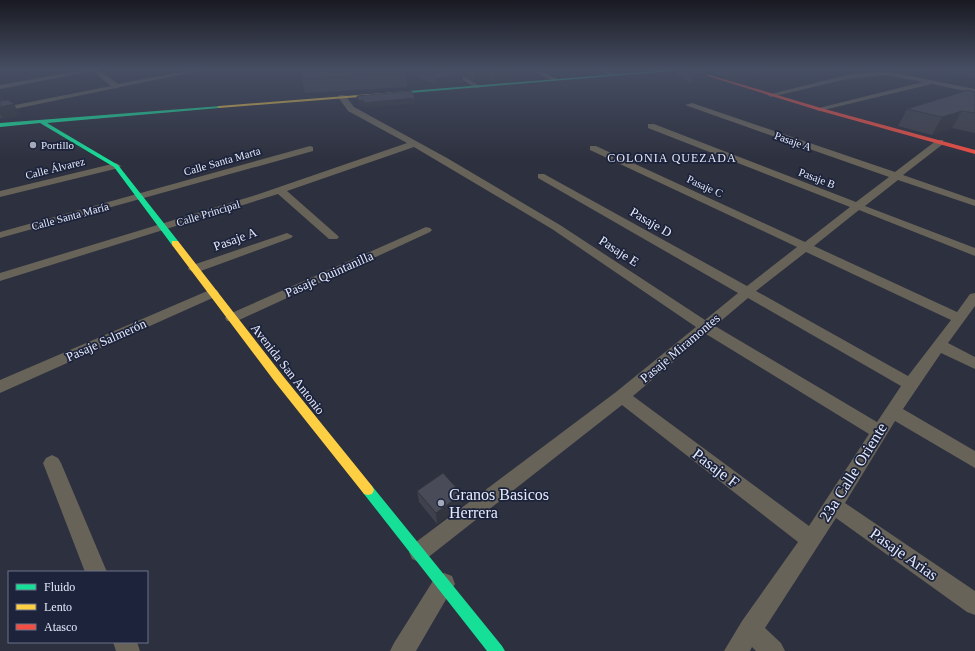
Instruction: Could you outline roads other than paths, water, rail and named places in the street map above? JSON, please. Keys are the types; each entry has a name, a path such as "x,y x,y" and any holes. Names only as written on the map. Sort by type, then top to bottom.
{"main road":[{"path":"0,124 312,100"},
{"path":"789,100 975,152"},
{"name":"Avenida San Antonio","path":"42,122 116,166 141,196 212,293 283,385 419,552 497,651"}],"street":[{"path":"0,110 47,100"},
{"name":"Pasaje E","path":"344,100 351,109 556,227 706,327 879,432"},
{"path":"819,109 855,100"},
{"name":"Pasaje A","path":"690,105 975,203"},
{"name":"Pasaje B","path":"651,126 975,252"},
{"name":"Pasaje Miramontes","path":"419,552 622,396 746,292 940,142"},
{"name":"Calle Principal","path":"0,277 344,170 414,144"},
{"name":"Calle Santa Marta","path":"141,196 310,148"},
{"name":"Pasaje C","path":"593,148 807,246 959,318"},
{"name":"Calle Álvarez","path":"0,194 116,166"},
{"name":"Pasaje D","path":"541,176 910,384"},
{"path":"280,190 333,237"},
{"name":"Calle Santa María","path":"0,235 141,196"},
{"name":"Pasaje Quintanilla","path":"232,318 426,230"},
{"name":"Pasaje A","path":"194,269 287,236"},
{"name":"Pasaje Salmerón","path":"0,387 212,293"},
{"name":"23a Calle Oriente","path":"736,651 811,540 910,384 975,297"},
{"path":"940,345 975,364"},
{"name":"Pasaje F","path":"622,396 811,540"},
{"path":"892,411 975,460"},
{"path":"52,463 96,571"},
{"name":"Pasaje Arias","path":"833,505 975,604"},
{"path":"402,651 444,584"},
{"path":"750,629 774,651"}],"place":[{"name":"Portillo","path":"33,145"},
{"name":"Granos Basicos Herrera","path":"441,503"}],"district":[{"name":"COLONIA QUEZADA","path":"672,158"}]}
